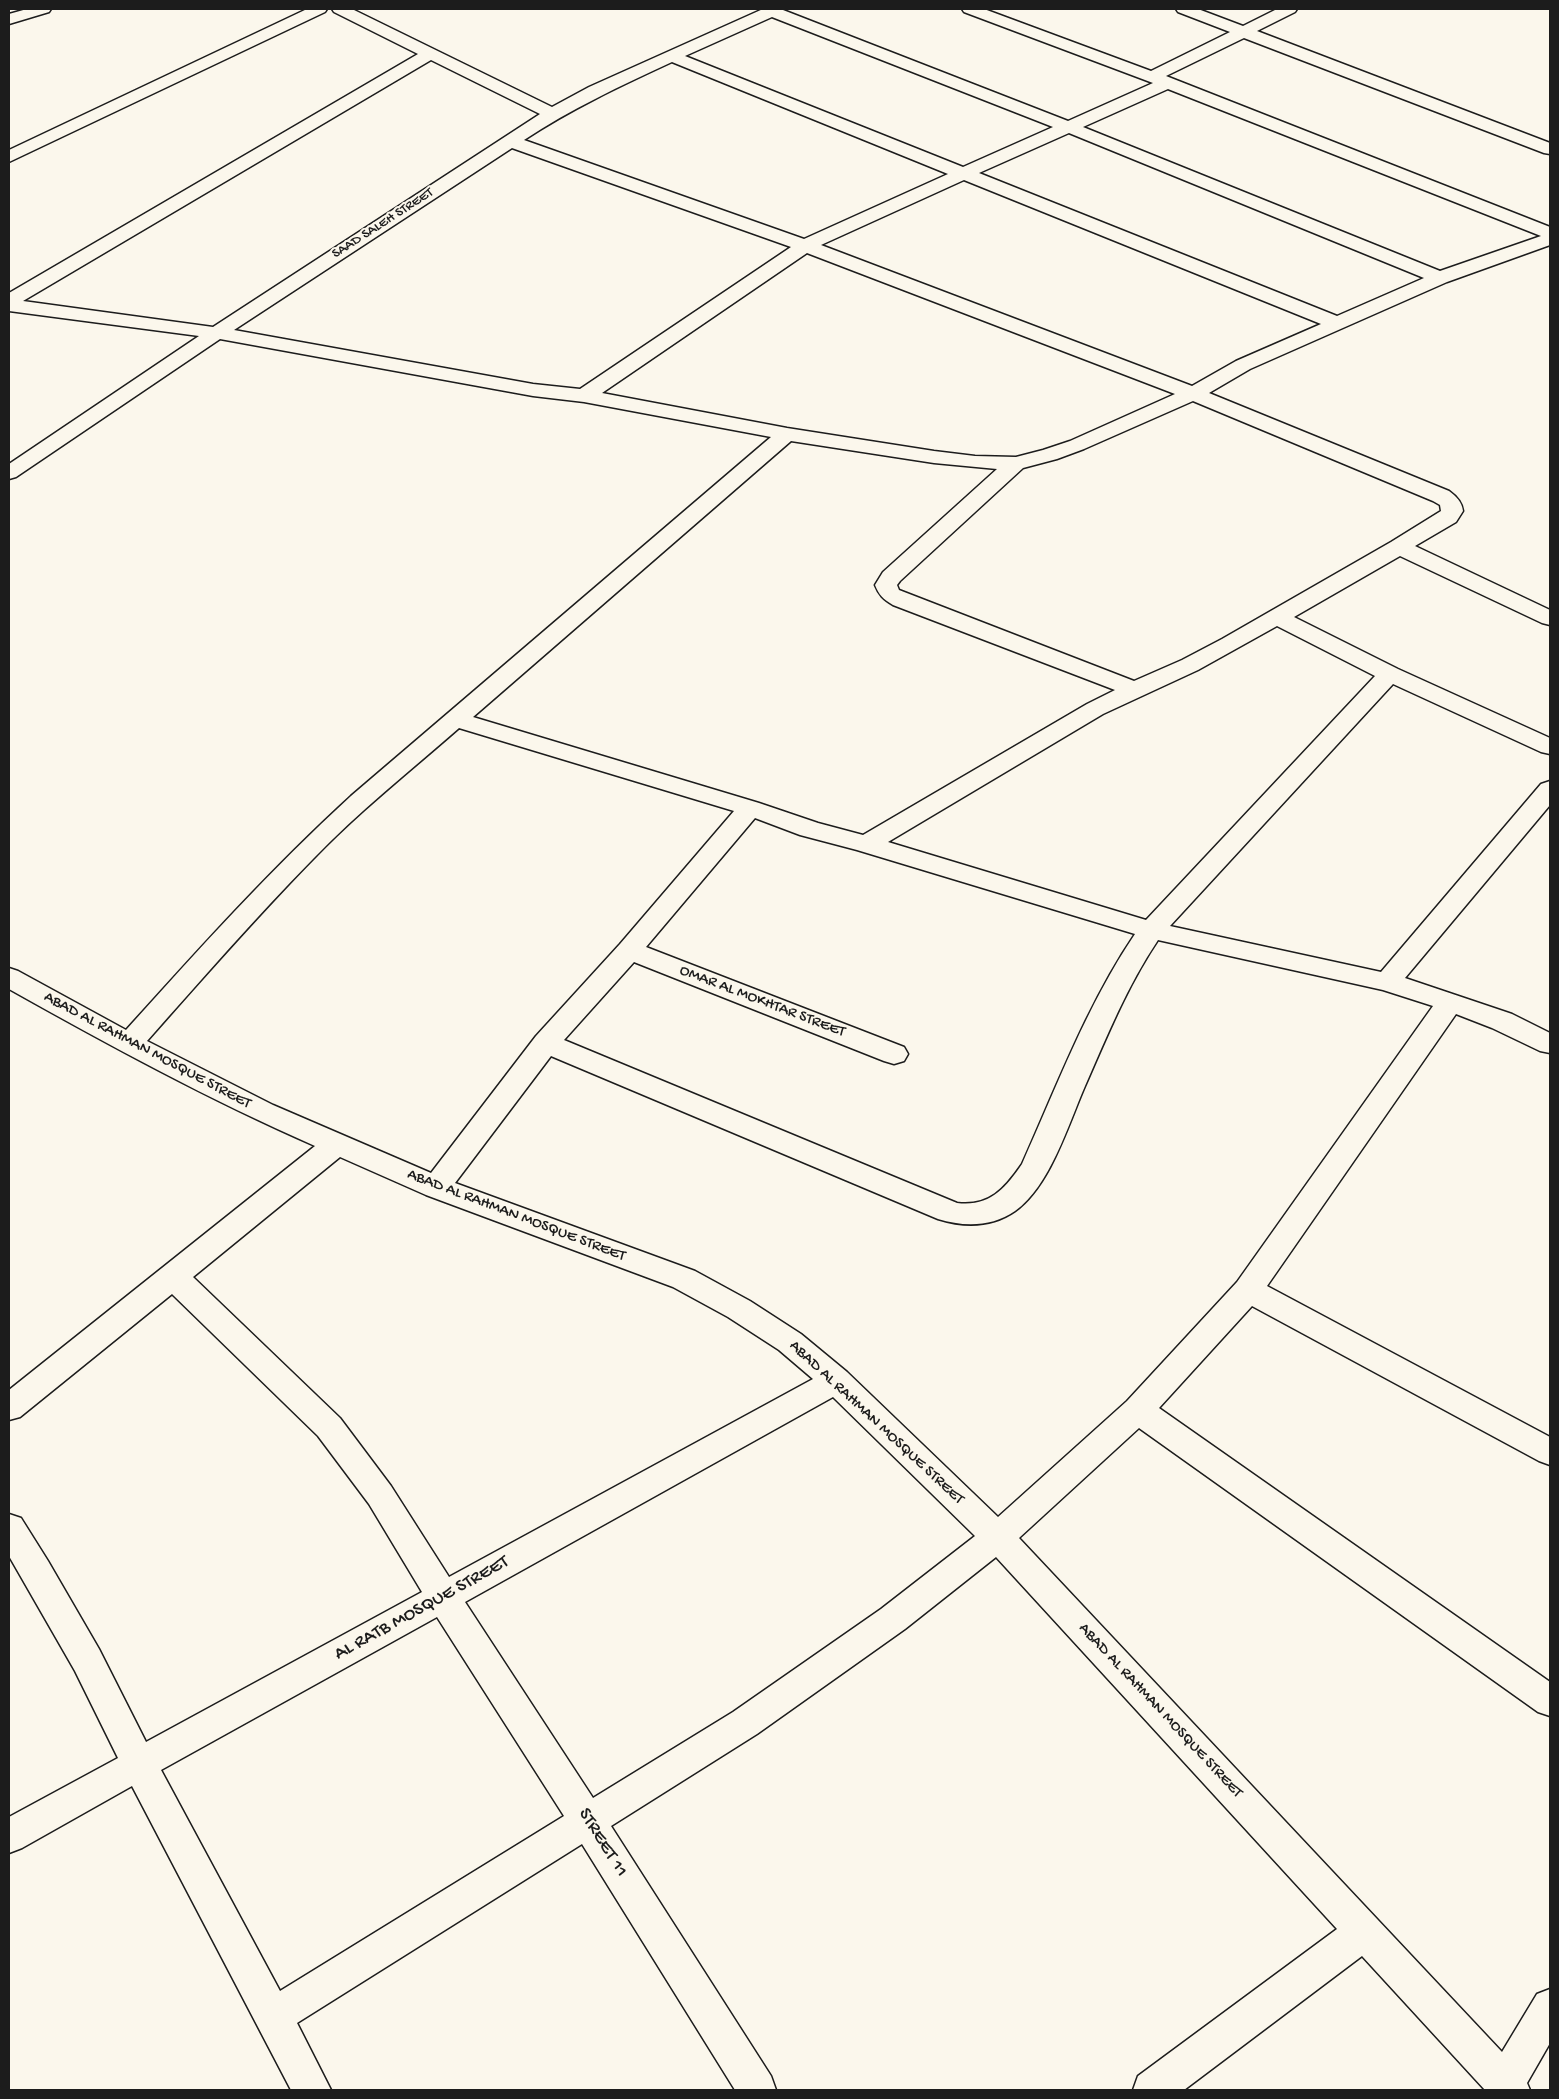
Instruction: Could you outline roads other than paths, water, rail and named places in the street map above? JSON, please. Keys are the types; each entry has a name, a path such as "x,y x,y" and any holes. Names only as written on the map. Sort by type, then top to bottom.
{"street":[{"path":"9,20 44,9"},
{"path":"9,157 319,9"},
{"path":"340,9 552,114"},
{"path":"970,9 1160,80 1550,233"},
{"path":"1184,9 1550,149"},
{"path":"584,396 806,246 964,172 1068,127 1160,80 1244,31 1289,9"},
{"path":"773,10 1440,278"},
{"name":"SAAD SALEH STREET","path":"9,473 216,333 552,114 595,91 773,10"},
{"path":"9,303 430,54"},
{"path":"670,56 964,172 1339,324"},
{"path":"510,141 806,246 1193,394 1449,500 1452,511 1448,517 1400,547 1190,665 1095,709 866,844"},
{"path":"9,303 216,333 534,390 584,396 787,434 934,457 975,462 1016,463 1050,455 1077,445 1193,394 1243,365 1440,278 1550,239"},
{"path":"129,1044 252,907 305,852 360,801 787,434"},
{"path":"1016,463 891,577 886,586 890,594 901,600 1135,689"},
{"path":"1400,547 1550,618"},
{"path":"1276,616 1390,674 1550,747"},
{"path":"546,1043 930,1204 959,1214 986,1214 1008,1202 1023,1185 1034,1167 1104,1009 1125,969 1151,930 1390,674"},
{"path":"455,719 750,808 809,829 866,844 1151,930 1387,982 1502,1021 1550,1044"},
{"path":"1387,982 1550,789"},
{"path":"436,1187 546,1043 629,950 750,808"},
{"name":"OMAR AL MOKHTAR STREET","path":"629,950 894,1054"},
{"name":"ABAD AL RAHMAN MOSQUE STREET","path":"9,977 129,1044 263,1112 436,1187 684,1279 739,1309 790,1342 836,1382 998,1536 1508,2087"},
{"path":"273,2016 745,1723 893,1619 998,1536 1138,1410 1248,1290 1450,1002"},
{"path":"9,1408 336,1145"},
{"name":"STREET 11","path":"173,1276 329,1427 380,1495 757,2090"},
{"path":"1248,1290 1550,1452"},
{"name":"AL RATB MOSQUE STREET","path":"9,1836 836,1382"},
{"path":"1138,1410 1550,1701"},
{"path":"9,1528 88,1660 139,1764 312,2090"},
{"path":"1152,2090 1365,1931"},
{"path":"1508,2087 1550,2006"}]}
